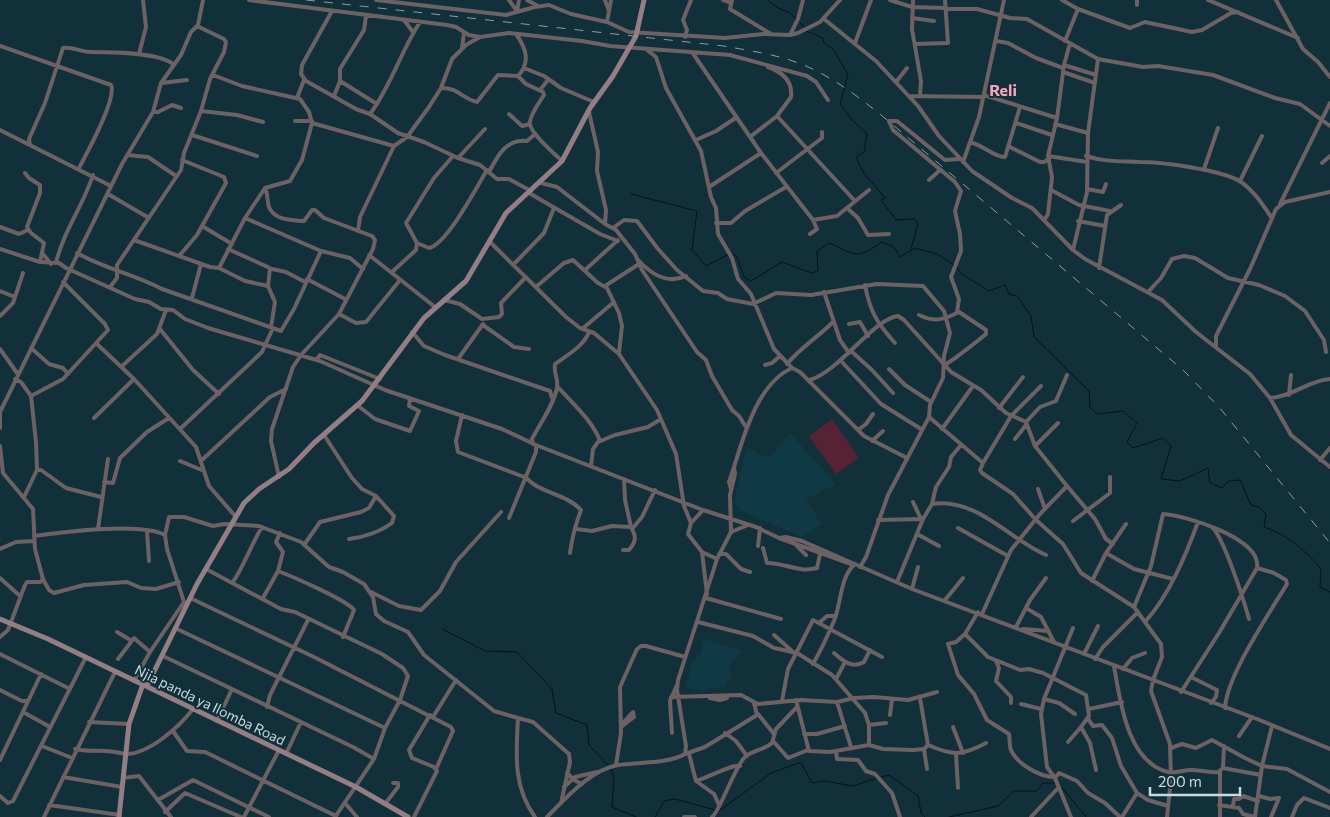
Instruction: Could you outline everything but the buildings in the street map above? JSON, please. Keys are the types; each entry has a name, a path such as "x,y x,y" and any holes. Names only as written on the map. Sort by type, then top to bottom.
{"street":[{"path":"139,54 146,27 143,0"},
{"path":"0,428 2,401 31,348 68,269 127,155 153,112 161,82 186,44 191,32 197,26 203,0"},
{"path":"249,0 451,26 480,38"},
{"path":"376,0 509,15 538,6 553,6 568,13 607,22 625,31 684,37 737,38 772,34 790,35 804,30 824,19 840,0"},
{"path":"509,0 517,12"},
{"path":"517,12 519,0"},
{"path":"527,0 538,6"},
{"path":"605,0 609,11"},
{"path":"607,22 611,0"},
{"path":"49,805 120,816 129,724 145,685 163,656 190,598 244,503 260,489 279,477 357,405 375,385 412,332 435,307 466,281 506,213 562,161 589,110 613,76 630,47 637,33 644,0"},
{"path":"684,37 687,30 683,20 691,0"},
{"path":"722,0 732,1 731,10 772,34"},
{"path":"790,35 800,12 802,0"},
{"path":"855,43 871,0"},
{"path":"890,0 912,7 977,9 1001,16 1027,19 1098,59 1143,67 1158,66 1210,74 1275,98 1300,104 1330,126"},
{"path":"913,0 912,18 921,81 920,96"},
{"path":"916,44 948,43 945,0"},
{"path":"961,160 972,143 1004,0"},
{"path":"1062,0 1078,9 1130,28 1145,22 1174,27 1188,32 1202,30 1227,15 1238,12"},
{"path":"1208,0 1298,38"},
{"path":"1276,0 1303,49 1318,62 1330,78"},
{"path":"1045,219 1048,214 1052,172 1048,158 1068,42 1078,9"},
{"path":"298,98 304,80 301,69 303,62 332,11"},
{"path":"334,96 340,81 340,69 364,30 366,16"},
{"path":"912,18 934,21"},
{"path":"824,19 867,52 909,96 930,125 975,174 1032,208 1045,219 1073,250 1099,268 1168,304 1205,338 1250,374 1270,398 1291,435 1330,467"},
{"path":"404,20 413,32"},
{"path":"370,114 420,22"},
{"path":"110,287 117,278 117,266 182,167 182,160 201,111 210,78 224,52 226,42 224,38 197,26"},
{"path":"462,48 464,33"},
{"path":"358,232 360,217 394,146 408,137 441,88 452,60 462,48 480,38 503,33 516,34 730,56 762,65 784,74 789,83 791,97 776,116 750,138"},
{"path":"516,34 527,52 524,68 518,76"},
{"path":"996,41 1008,43 1036,58 1095,83"},
{"path":"0,46 108,82 113,89 96,136 79,168"},
{"path":"25,142 29,139 45,102 64,48 90,52 110,51 139,54 163,58 173,64"},
{"path":"645,48 656,57 666,88 701,151 716,208 718,234 732,258 738,278 750,292 771,345 787,364 810,380 858,430 872,441 907,458"},
{"path":"692,52 760,153 813,220 817,230 810,234"},
{"path":"1073,250 1078,221 1087,189 1086,156 1098,59"},
{"path":"762,65 779,67 807,76 816,82 828,100"},
{"path":"524,68 544,76 548,80 594,102"},
{"path":"896,82 907,68"},
{"path":"1063,68 1096,75"},
{"path":"213,75 242,86 298,98 309,112 312,122 302,160 290,181 265,188 244,218 220,268"},
{"path":"441,88 451,88 469,100 477,102 498,75 518,76 524,82 540,90 544,96 530,124 522,126 510,114"},
{"path":"161,82 187,80"},
{"path":"304,80 356,109 370,114 398,133 424,142 488,171 499,180 509,179 554,208 600,234 619,238"},
{"path":"540,90 548,80"},
{"path":"340,81 377,104"},
{"path":"909,96 984,96 1056,118"},
{"path":"1216,346 1216,336 1244,281 1271,217 1279,206 1330,103"},
{"path":"153,112 158,112 172,105 181,108"},
{"path":"972,143 983,146 1003,158 1010,148 1020,107"},
{"path":"589,110 598,152 597,173 606,210 605,224"},
{"path":"201,111 237,115 263,122"},
{"path":"776,116 854,200"},
{"path":"696,140 716,131 737,117"},
{"path":"295,121 312,122 394,146"},
{"path":"919,316 930,320 951,318 957,312 959,301 951,282 952,268 956,263 961,246 955,211 961,190 955,182 893,130 889,122 897,121 945,160 961,160"},
{"path":"1016,123 1052,135"},
{"path":"530,124 535,134 562,161"},
{"path":"1055,124 1088,133"},
{"path":"458,158 485,128"},
{"path":"1204,169 1218,128"},
{"path":"0,130 112,186"},
{"path":"776,173 806,148 822,138 822,132"},
{"path":"453,156 434,178 406,223 417,243 430,248 437,244 457,221 502,150 513,142 527,141 535,134"},
{"path":"192,135 257,156"},
{"path":"1240,181 1262,136"},
{"path":"29,139 30,145"},
{"path":"1010,148 1040,162 1044,162 1048,158 1086,162"},
{"path":"709,186 760,153"},
{"path":"127,155 148,157 176,176"},
{"path":"1086,156 1114,162 1144,162 1204,169 1240,181 1253,192 1271,217"},
{"path":"1322,163 1329,158"},
{"path":"179,256 188,247 202,226 224,189 226,179 182,160"},
{"path":"929,180 940,170"},
{"path":"25,173 40,185 28,230"},
{"path":"53,263 87,193 93,176"},
{"path":"540,183 557,186 605,224 613,228 638,261 697,352 706,360 712,376 732,410 739,416 746,427"},
{"path":"1087,189 1103,192 1106,184"},
{"path":"716,224 731,222 745,211 786,187"},
{"path":"265,188 269,206 274,213 286,220 304,221 312,210 316,210 324,218 372,236 376,240 339,314 300,356 275,415 271,441 279,477"},
{"path":"813,220 837,216 854,200 869,190"},
{"path":"1051,190 1083,206 1110,211 1121,205"},
{"path":"1279,206 1305,196 1330,192"},
{"path":"108,194 148,218"},
{"path":"513,265 544,233 554,208"},
{"path":"847,208 858,218 868,235 888,234"},
{"path":"1099,268 1105,226 1110,211"},
{"path":"244,218 321,251 350,258 362,269"},
{"path":"613,228 624,220 637,221 664,257 705,292 718,293 727,299 755,304 776,293 811,295 864,285 920,285 928,290 947,318 950,336 943,378 931,402 929,417 907,458 878,520 866,557 857,566 848,571 840,592 836,616 814,664"},
{"path":"1078,221 1105,226"},
{"path":"202,226 232,244"},
{"path":"0,227 19,234 28,230"},
{"path":"28,230 42,240 43,254 40,262"},
{"path":"585,270 619,238"},
{"path":"136,239 201,264 220,268 238,278 268,286"},
{"path":"489,241 566,317 582,329 594,333 619,354 661,419 663,429 670,438 676,454 683,502 691,522"},
{"path":"392,272 415,252 417,243"},
{"path":"188,247 188,258"},
{"path":"0,248 40,262 53,263 166,310 173,310 185,318 208,328 316,360 410,398 462,415 482,424 502,429 535,445 703,510 760,528 779,538 857,566"},
{"path":"228,249 272,269 306,280 345,299"},
{"path":"77,253 101,265 147,280 162,289 272,327 283,329 321,251"},
{"path":"43,254 53,263"},
{"path":"369,255 435,307"},
{"path":"1148,292 1160,278 1171,259 1176,257 1195,258 1212,266 1226,277 1281,293 1304,309 1324,340 1326,352"},
{"path":"536,286 555,269 571,259 598,283 605,286 622,322 619,354"},
{"path":"638,261 658,277 678,280 686,276"},
{"path":"605,286 638,261"},
{"path":"192,298 201,264"},
{"path":"180,428 219,394 262,352 272,327 275,302 268,286 272,269"},
{"path":"0,316 8,310 15,297 23,273"},
{"path":"444,300 460,304 482,319 502,315 501,303 526,277"},
{"path":"339,314 356,323 366,322 400,280"},
{"path":"31,396 68,374 97,344 108,328 63,282"},
{"path":"864,285 869,306 879,326 895,343"},
{"path":"0,291 15,297"},
{"path":"824,292 842,344 872,370 893,393"},
{"path":"582,329 614,302"},
{"path":"121,367 160,330 166,310"},
{"path":"944,365 951,362 965,348 971,347 986,333 980,325 957,312"},
{"path":"810,380 823,374 841,361 879,326 892,318 902,318 944,365 999,408 1026,423 1035,446 1088,510 1104,537 1112,544"},
{"path":"458,359 482,325 482,319"},
{"path":"787,364 798,350 814,341 834,322"},
{"path":"849,324 860,322 868,336"},
{"path":"482,325 514,346 529,349"},
{"path":"160,330 193,370 219,394"},
{"path":"412,332 424,346 523,384 548,390 552,398"},
{"path":"589,332 585,340 564,360 555,364 554,372 557,386 578,408 597,433 600,441"},
{"path":"1205,338 1216,336"},
{"path":"97,344 134,379 198,450 211,490 236,517"},
{"path":"31,348 49,364 63,368 68,374"},
{"path":"0,349 17,373"},
{"path":"316,360 320,355 380,378"},
{"path":"765,365 772,363 780,356"},
{"path":"841,361 881,404 922,430"},
{"path":"116,362 126,362"},
{"path":"672,734 670,697 677,685 707,596 718,556 731,532 731,489 735,474 734,467 746,427 753,411 763,396 782,374 792,368"},
{"path":"889,369 905,384 931,402"},
{"path":"1289,395 1290,374"},
{"path":"1015,439 1040,407 1056,401 1067,375"},
{"path":"999,408 1023,377"},
{"path":"15,379 22,384 31,396 37,470 24,497"},
{"path":"94,418 134,379"},
{"path":"1270,398 1289,395 1316,381 1330,379"},
{"path":"509,518 534,454 535,445 532,439 549,411 557,386"},
{"path":"942,429 973,386"},
{"path":"1041,386 1011,416 980,471 1013,494 1036,520 1063,544 1079,571 1134,607 1163,650 1162,660 1153,680 1152,696 1171,748 1171,784 1167,817"},
{"path":"202,460 269,398 286,389"},
{"path":"357,405 375,419 410,431 419,411 409,406 410,398"},
{"path":"858,430 868,423 873,414"},
{"path":"462,415 456,442 458,452 525,476 531,482 575,503 580,508 570,553"},
{"path":"929,417 983,463"},
{"path":"104,482 113,483 120,458 147,432 163,420 169,418"},
{"path":"591,466 593,449 600,441 648,427 661,419"},
{"path":"1035,446 1058,423"},
{"path":"872,441 883,431"},
{"path":"324,435 352,478 363,490 376,496 392,513 392,523 368,536 349,539"},
{"path":"897,582 922,519 932,504 936,487 950,467 951,457 961,445"},
{"path":"0,446 3,473 31,505 34,513 34,539 48,590 54,593 84,585 128,582 141,588 156,589 179,582"},
{"path":"1320,460 1330,448"},
{"path":"534,454 546,449"},
{"path":"98,529 101,497 108,460"},
{"path":"180,461 204,471"},
{"path":"37,470 41,470 66,488 101,497"},
{"path":"1073,521 1110,492 1110,477"},
{"path":"623,550 629,550 636,536 625,500 624,479"},
{"path":"1057,782 1018,759 1011,749 1008,734 987,720 974,694 960,678 948,647 949,643 956,642 965,634 980,613 1008,556 1045,509 1067,486"},
{"path":"1038,489 1045,509"},
{"path":"632,528 642,517 655,490"},
{"path":"304,544 320,522 365,510 376,496"},
{"path":"913,502 922,519"},
{"path":"932,504 957,505 986,516 1020,540 1046,555"},
{"path":"703,510 691,522 688,534 702,552 707,596"},
{"path":"134,681 150,652 184,602 168,552 165,535 169,517 195,519 209,526 262,527 280,533 304,544 329,567 360,580 371,592 399,606 421,610 440,591 456,562 501,512"},
{"path":"724,517 731,513"},
{"path":"1134,607 1149,573 1163,514 1198,522 1226,532 1244,546 1255,559 1256,568 1181,692"},
{"path":"878,520 922,519"},
{"path":"1145,622 1158,607 1173,579 1198,522"},
{"path":"1092,581 1106,553 1126,524"},
{"path":"731,532 748,525"},
{"path":"576,529 592,531 612,526 632,528"},
{"path":"1212,526 1217,532 1249,619"},
{"path":"234,582 262,527"},
{"path":"758,546 760,528"},
{"path":"958,528 1008,556"},
{"path":"0,549 16,542 98,529 147,531 165,535"},
{"path":"147,531 149,561"},
{"path":"263,598 278,571 283,552 276,543 280,533"},
{"path":"917,534 939,546"},
{"path":"779,538 786,537 802,541 912,589 1022,629 1181,692 1252,717 1330,749"},
{"path":"795,544 806,555"},
{"path":"763,548 767,562 779,562 800,571 817,568 820,554"},
{"path":"702,552 718,556 726,554 741,569 750,572"},
{"path":"1106,553 1134,569 1173,579"},
{"path":"912,589 918,568"},
{"path":"1225,708 1232,679 1254,638 1287,584 1286,580 1274,573 1256,568"},
{"path":"172,731 187,751 205,752 336,816 374,759 385,728 400,700 408,676 406,671 382,654 343,637 206,569"},
{"path":"278,571 351,606 354,611 343,637"},
{"path":"0,578 20,596"},
{"path":"945,600 963,578"},
{"path":"1016,627 1046,578"},
{"path":"0,636 8,630 20,596 27,583 40,582 44,579"},
{"path":"371,592 375,611 380,617 408,633 424,655 494,711 533,722 567,751 571,757 561,803"},
{"path":"707,596 781,618"},
{"path":"190,598 294,647 432,716 453,730 414,817"},
{"path":"1026,608 1042,618 1054,642"},
{"path":"1095,658 1103,647 1138,612"},
{"path":"820,622 827,616 836,616"},
{"path":"1037,629 1042,618"},
{"name":"Njia panda ya Ilomba Road","path":"0,619 86,657 356,787 408,817"},
{"path":"267,707 279,678 308,620"},
{"path":"782,701 788,669 812,621 820,622 882,656"},
{"path":"698,622 753,636 774,648 797,653 836,679 865,713 869,725 869,745"},
{"path":"1084,654 1098,626"},
{"path":"175,627 385,728"},
{"path":"1071,817 1057,782 1046,765 1042,709 1073,628"},
{"path":"1022,629 1048,631"},
{"path":"118,632 132,641"},
{"path":"965,634 981,653 996,661 1016,669 1036,670 1086,695 1089,709 1088,719 1070,742"},
{"path":"774,635 792,651"},
{"path":"118,659 134,638 150,652"},
{"path":"616,765 621,726 620,687 638,648 646,646 685,657"},
{"path":"834,653 845,662 853,665 862,663 870,650"},
{"path":"1123,669 1132,658 1145,653"},
{"path":"0,654 70,689"},
{"path":"163,656 374,759"},
{"path":"0,796 8,802 13,801 86,657"},
{"path":"996,661 999,668 996,681 1011,697 1011,703"},
{"path":"836,679 845,662"},
{"path":"1114,666 1130,734 1138,750 1158,769 1171,773 1191,770 1216,773 1222,770 1261,775"},
{"path":"44,817 114,672"},
{"path":"0,760 40,674"},
{"path":"1191,677 1217,690 1216,698 1211,703"},
{"path":"436,768 418,761 409,753 414,739 456,680"},
{"path":"677,685 687,754 696,781 714,794 720,808"},
{"path":"218,721 232,689"},
{"path":"0,690 22,701 28,701"},
{"path":"670,697 729,697 741,695 754,703 796,700 837,702 854,698 920,698 937,692"},
{"path":"920,698 928,745"},
{"path":"890,716 892,699"},
{"path":"796,700 808,750"},
{"path":"1044,700 1059,703 1075,714"},
{"path":"22,701 23,710"},
{"path":"837,702 851,747"},
{"path":"1089,709 1122,702"},
{"path":"754,703 758,714 774,734"},
{"path":"1021,704 1042,709"},
{"path":"797,707 777,727 774,734 774,741 788,758 808,750 836,752 851,747 869,745 888,750 924,749 928,745"},
{"path":"76,749 90,752 108,751 126,754 141,751 172,731 193,709"},
{"path":"23,710 50,727"},
{"path":"563,788 572,779 616,765 642,764 705,748 758,714"},
{"path":"1239,736 1252,717"},
{"path":"518,718 516,769 523,797 536,817"},
{"path":"1088,719 1093,726 1102,724 1111,735 1121,766 1137,792 1148,800 1168,806"},
{"path":"89,722 129,724"},
{"path":"286,754 301,722"},
{"path":"869,725 886,724"},
{"path":"804,734 817,734 845,726"},
{"path":"953,726 963,753"},
{"path":"1219,805 1239,808 1243,814 1255,817 1262,766 1272,726"},
{"path":"1081,727 1089,742 1096,770"},
{"path":"725,734 736,741 747,756"},
{"path":"1171,748 1182,744 1196,748 1212,740 1262,766 1287,770 1330,792"},
{"path":"712,817 720,808 724,794 747,756 774,741"},
{"path":"928,745 956,754 986,743"},
{"path":"42,746 72,758"},
{"path":"1220,817 1219,805 1224,746"},
{"path":"924,749 927,769"},
{"path":"166,812 185,793 243,817 279,750"},
{"path":"836,752 837,759 859,761 866,770 875,774 892,793 900,817"},
{"path":"956,754 958,788"},
{"path":"696,781 714,776 732,765 740,766"},
{"path":"548,817 582,784 599,771"},
{"path":"567,773 572,779 582,784"},
{"path":"1031,817 1057,782 1059,773 1070,776 1121,817 1137,792"},
{"path":"123,778 138,776 171,817"},
{"path":"63,777 122,787"},
{"path":"158,800 193,780 269,817"},
{"path":"385,804 398,787 398,783 393,783"},
{"path":"1171,784 1181,785"},
{"path":"1232,806 1234,799 1239,800 1243,796 1279,798 1271,817"},
{"path":"1292,817 1298,803 1304,798 1330,808"},
{"path":"345,803 357,817"},
{"path":"684,817 695,817"}],"shaded area":[{"path":"832,419 859,458 836,474 809,436"},
{"path":"790,433 836,484 806,499 821,524 802,537 742,511 734,503 746,448 769,458"},
{"path":"703,639 743,651 729,666 732,678 727,681 726,687 709,688 703,691 686,688 692,663 702,652"}],"waterway":[{"path":"768,0 796,18"},
{"path":"799,21 804,27"},
{"path":"806,31 823,38 824,43 833,49 848,74 840,104 852,120 867,134 864,152 856,157 863,172 885,198 881,200 896,220 915,219 918,224 911,249"},
{"path":"631,194 697,211 692,250 706,266 729,254"},
{"path":"732,254 737,257 744,277 751,281 782,262 811,273 818,271 817,251 829,243 856,254 867,251 882,242 894,247 900,257 915,248 937,254 954,265"},
{"path":"957,268 962,274 989,291 1005,285 1009,294 1017,296 1031,316 1034,337 1089,391 1090,407 1097,414 1123,411 1137,423 1127,442 1133,448 1163,438 1171,446 1161,479 1180,481 1208,468 1210,483 1222,488 1228,481 1240,480 1251,505 1259,507 1266,514 1264,527 1288,539 1309,556 1321,569 1320,587 1330,592"},
{"path":"442,629 485,651 517,652 552,689 556,713 587,725 589,745 609,766"},
{"path":"655,817 664,801 675,799 719,811 771,773 801,762 812,783 824,781 853,786 877,778"},
{"path":"611,769 614,777 612,807 636,817"},
{"path":"881,777 889,775 918,796 921,813 925,817"},
{"path":"949,817 998,806 1014,791 1037,791 1043,783 1055,783"},
{"path":"1060,785 1086,817"}],"railway":[{"path":"306,0 724,46 776,56 817,71 848,90 886,119 1183,370 1219,407 1330,543"}],"district":[{"name":"Reli","path":"1003,90"}]}
